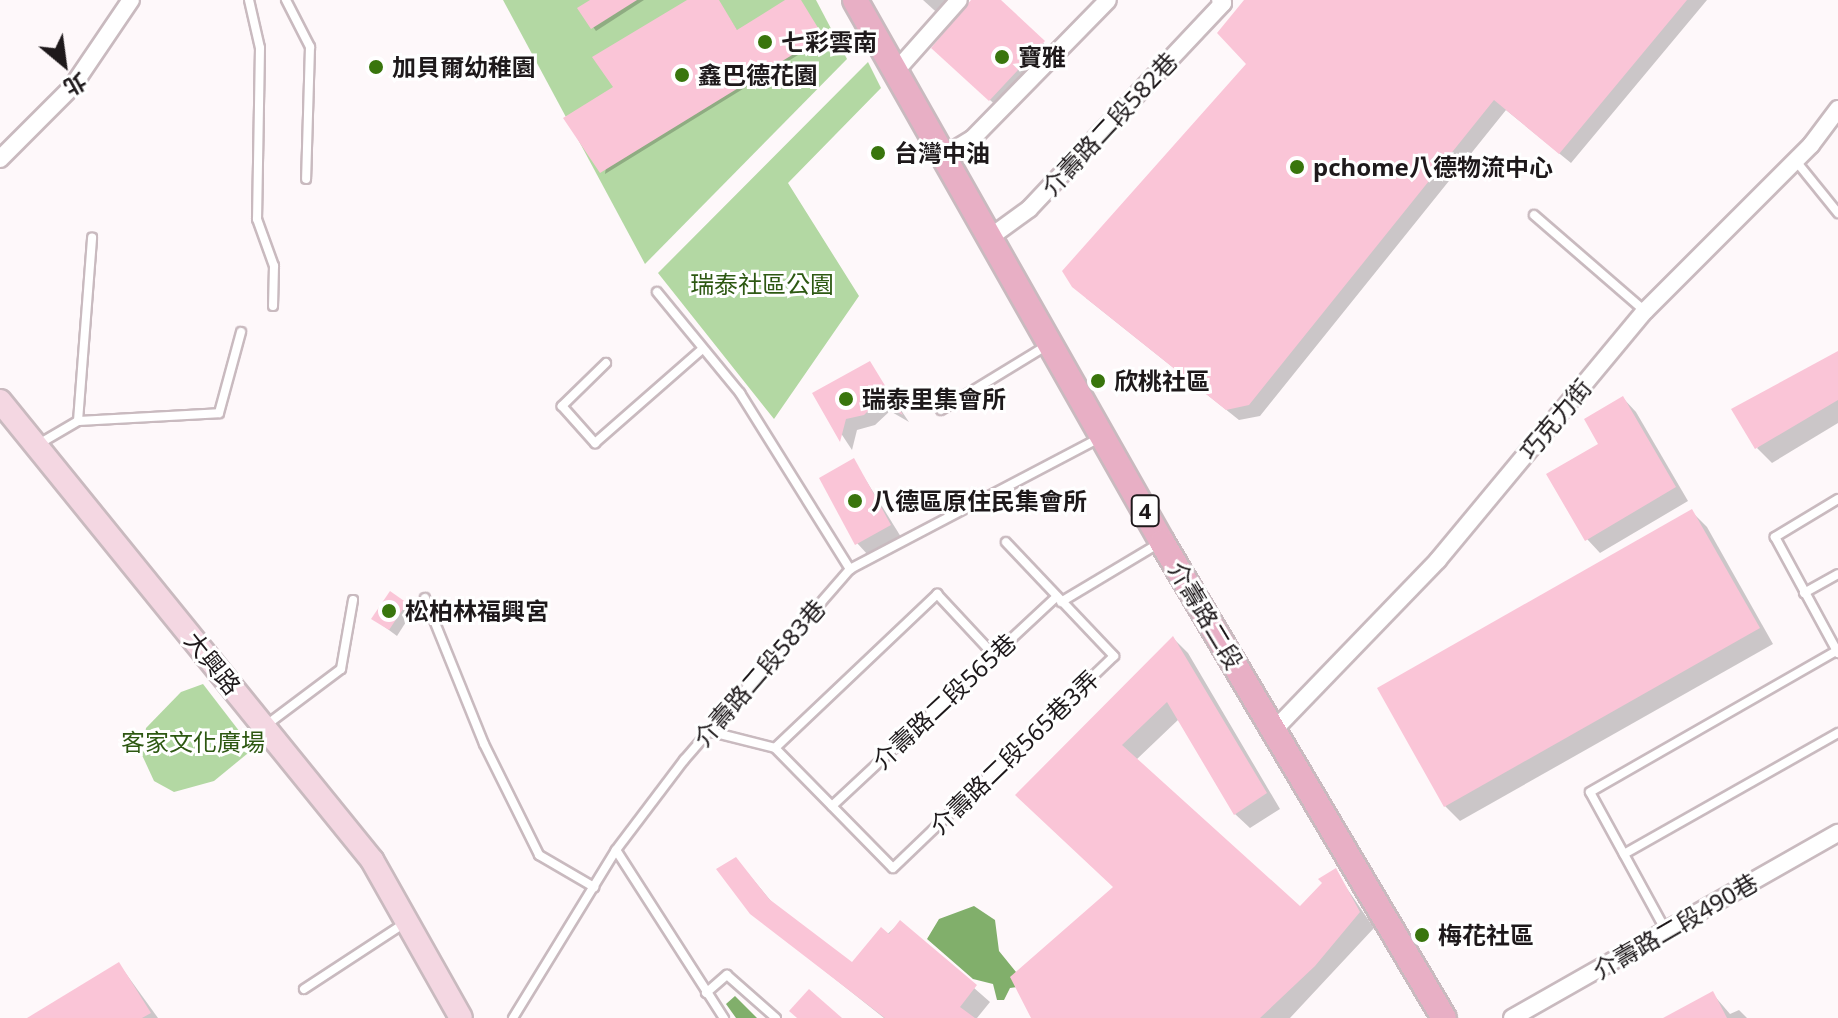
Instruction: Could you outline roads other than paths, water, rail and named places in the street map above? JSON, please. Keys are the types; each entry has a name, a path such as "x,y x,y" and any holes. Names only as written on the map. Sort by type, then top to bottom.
{"main road":[{"name":"介壽路二段","path":"855,0 1162,542 1444,1018"}],"street":[{"path":"0,159 72,87 131,0"},
{"path":"895,72 959,0"},
{"path":"942,157 972,139 1108,0"},
{"name":"介壽路二段582巷","path":"989,238 1029,209 1222,1"},
{"name":"巧克力街","path":"1274,730 1438,560 1645,311 1796,161 1838,109"},
{"name":"大興路","path":"0,401 372,860 461,1018"},
{"name":"介壽路二段490巷","path":"1512,1018 1838,833"}],"lane":[{"path":"249,0 260,48 257,219 274,266 273,306"},
{"path":"286,0 310,47 306,179"},
{"path":"1796,161 1838,213"},
{"path":"1534,215 1645,311"},
{"path":"78,421 92,238"},
{"path":"657,292 700,351 740,393 850,569"},
{"path":"36,446 78,421 219,413 241,332"},
{"path":"941,410 1050,344"},
{"path":"606,363 562,406 595,443 700,351"},
{"name":"介壽路二段583巷","path":"513,1018 616,850 708,731 850,569 1103,436"},
{"path":"1666,931 1590,792 1838,652 1775,537 1838,499"},
{"path":"1006,542 1058,599"},
{"name":"介壽路二段565巷","path":"832,806 993,654 1058,599 1162,542"},
{"path":"1804,593 1838,574"},
{"path":"775,748 937,594 993,654"},
{"path":"425,598 484,744 539,855 594,887"},
{"name":"介壽路二段565巷3弄","path":"832,806 893,868 1114,656 1058,599"},
{"path":"265,726 341,669 353,600"},
{"path":"708,731 775,748 832,806"},
{"path":"1624,854 1838,733"},
{"path":"616,850 724,1018"},
{"path":"304,989 406,923"},
{"path":"706,993 727,975 776,1018"}],"place":[{"name":"七彩雲南","path":"765,42"},
{"name":"寶雅","path":"1002,57"},
{"name":"加貝爾幼稚園","path":"376,67"},
{"name":"鑫巴德花園","path":"682,75"},
{"name":"台灣中油","path":"878,153"},
{"name":"pchome八德物流中心","path":"1297,167"},
{"name":"欣桃社區","path":"1098,381"},
{"name":"瑞泰里集會所","path":"846,399"},
{"name":"八德區原住民集會所","path":"855,501"},
{"name":"松柏林福興宮","path":"389,611"},
{"name":"梅花社區","path":"1422,935"}],"park label":[{"name":"瑞泰社區公園","path":"762,284"},
{"name":"客家文化廣場","path":"193,742"}]}
